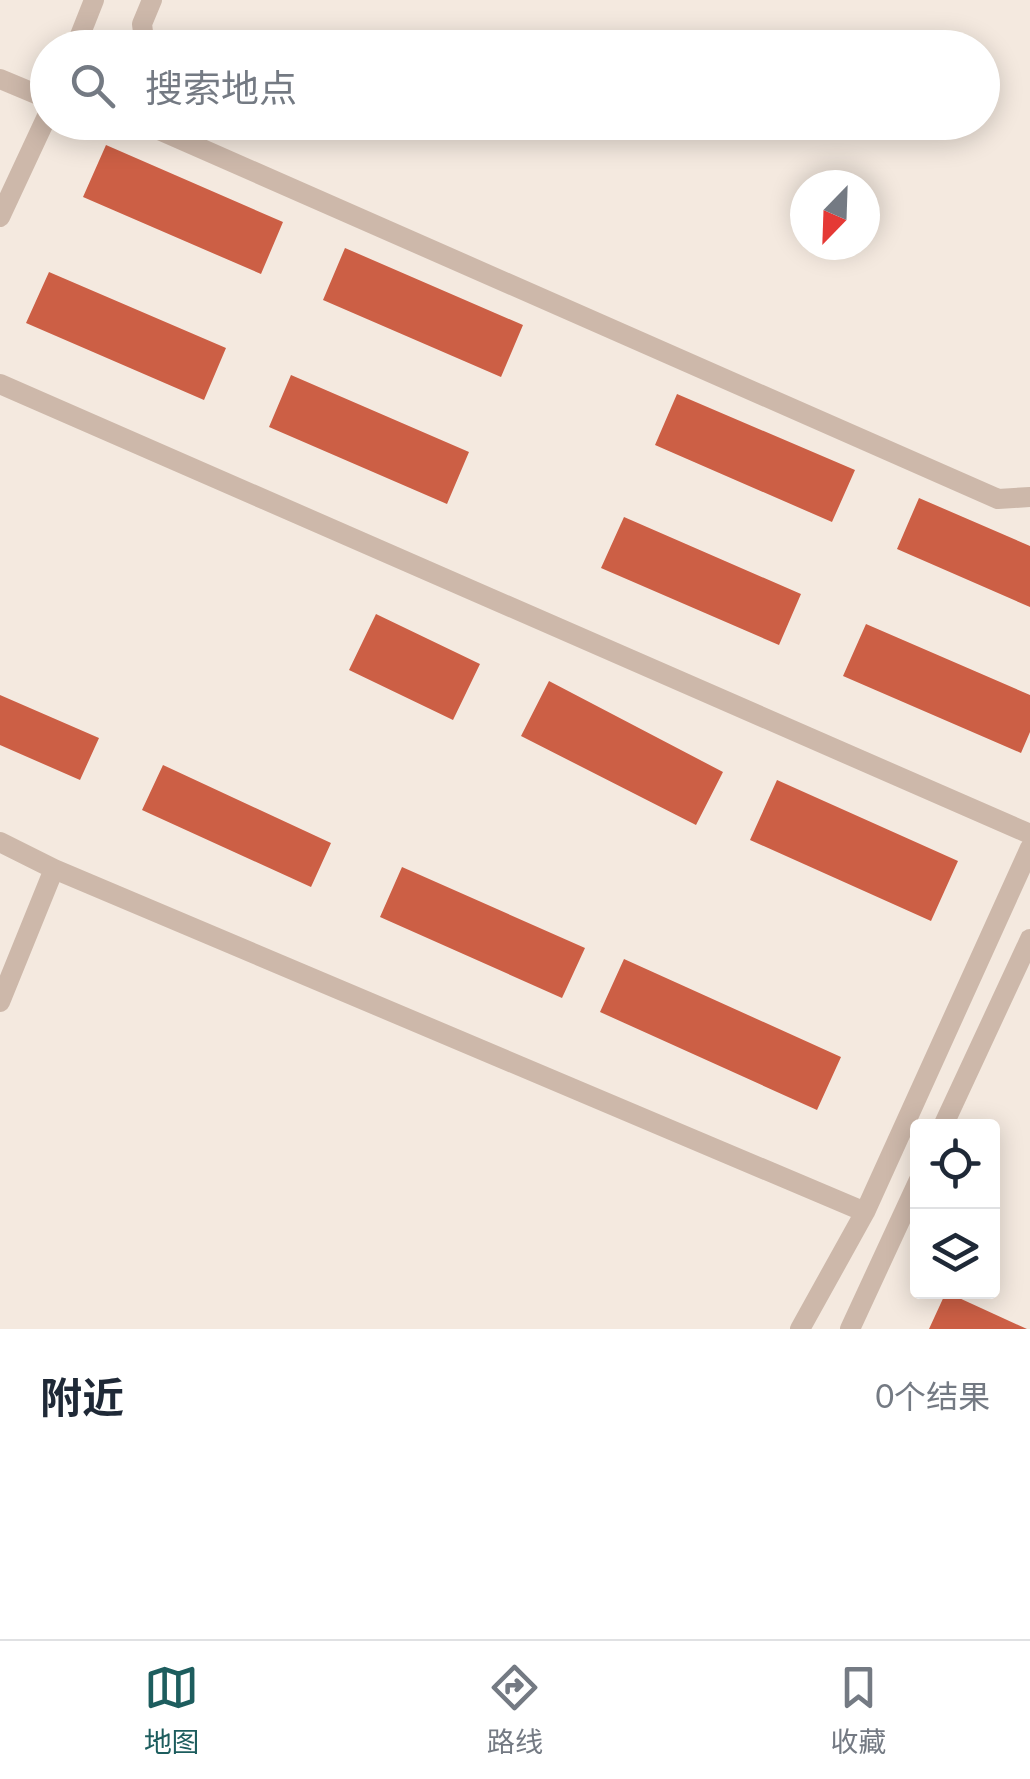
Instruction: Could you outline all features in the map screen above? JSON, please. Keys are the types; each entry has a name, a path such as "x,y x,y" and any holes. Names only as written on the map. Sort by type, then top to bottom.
{"street":[{"path":"82,30 94,0"},
{"path":"143,30 152,0"},
{"path":"0,78 30,91"},
{"path":"0,218 36,140"},
{"path":"200,140 998,499 1030,498"},
{"path":"0,384 1030,834"},
{"path":"0,842 54,869 866,1212"},
{"path":"800,1329 866,1212 1030,848"},
{"path":"0,1002 54,869"},
{"path":"946,1119 1030,939"},
{"path":"850,1329 910,1199"}],"building":[{"path":"106,145 283,222 261,274 83,197"},
{"path":"345,248 523,325 501,377 323,300"},
{"path":"49,272 226,348 204,400 26,323"},
{"path":"291,375 469,452 447,504 269,427"},
{"path":"677,394 855,470 832,522 655,445"},
{"path":"919,498 1030,546 1030,607 897,549"},
{"path":"624,517 801,594 779,645 601,568"},
{"path":"376,614 480,664 453,720 349,670"},
{"path":"866,624 1030,695 1030,732 1021,753 843,676"},
{"path":"549,681 723,772 696,825 521,736"},
{"path":"0,695 99,738 80,780 0,745"},
{"path":"163,765 331,843 311,887 142,810"},
{"path":"777,780 958,861 931,921 750,840"},
{"path":"402,867 585,948 562,998 380,917"},
{"path":"624,959 841,1057 817,1110 600,1012"},
{"path":"943,1299 961,1299 1027,1329 929,1329"}]}
